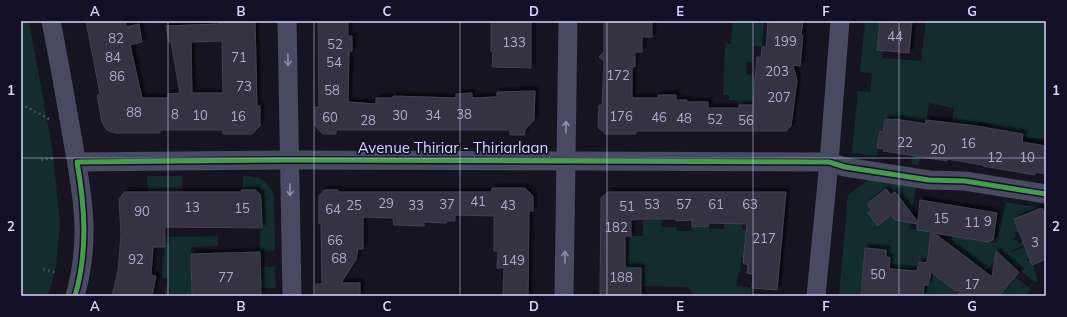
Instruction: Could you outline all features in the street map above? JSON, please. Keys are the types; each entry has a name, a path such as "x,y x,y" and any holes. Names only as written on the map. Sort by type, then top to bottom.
{"street":[{"path":"51,21 82,191 84,250 76,293"},
{"path":"287,21 292,296"},
{"path":"564,296 568,21"},
{"path":"816,296 829,162 840,21"},
{"name":"Avenue Thiriar - Thiriarlaan","path":"77,162 290,160 829,162 845,167 929,180 965,180 1046,194"}],"path":[{"path":"21,104 52,120 50,113"},
{"path":"41,160 55,158"},
{"path":"43,269 57,273"}],"green space":[{"path":"21,21 29,21 52,147 60,223 56,266 48,296 21,296"},
{"path":"733,21 764,21 762,47 753,46 752,62 747,62 746,74 758,76 756,91 753,90 753,105 739,105 738,100 729,100 729,95 723,95 725,43 731,44"},
{"path":"865,21 880,21 877,50 883,51 882,58 921,61 926,21 1046,21 1046,139 1023,137 1023,133 1016,131 1012,149 989,141 991,125 978,122 977,126 952,123 954,108 929,103 919,165 912,164 913,150 906,121 885,119 883,132 880,132 877,156 852,153 858,91 870,92 872,73 860,72"},
{"path":"147,176 182,176 182,192 148,192"},
{"path":"243,176 254,177 262,180 268,185 274,195 275,251 260,250 260,231 262,231 261,200 259,192 243,190"},
{"path":"869,179 916,187 909,228 916,230 917,226 929,228 931,231 925,272 940,272 946,238 952,239 953,235 997,243 1006,202 1042,208 1019,231 1014,233 1016,237 1013,238 1014,240 1017,240 1019,243 1024,241 1025,245 1010,251 1012,252 1025,247 1030,258 1026,259 1027,261 1031,260 1038,280 1036,283 1005,259 1000,264 995,260 985,272 979,268 958,296 839,296 848,195"},
{"path":"1042,208 1046,209 1046,219"},
{"path":"724,217 742,221 742,229 747,230 746,258 741,258 737,286 752,288 751,296 691,296 692,292 687,287 641,286 641,268 625,268 623,236 643,236 643,219 661,219 661,227 676,227 677,231 692,231 692,227 709,226 709,229 724,229"},
{"path":"218,236 218,246 191,247 192,296 164,296 168,279 162,277 165,237"},
{"path":"261,266 275,267 276,288 261,288"},
{"path":"1009,272 1031,289 1026,296 999,296 1012,280"}],"building":[{"path":"86,21 125,21 126,27 139,24 142,42 130,45 142,98 168,98 168,94 180,93 171,42 169,42 166,26 219,24 219,21 255,21 257,106 260,106 260,126 252,134 223,134 223,130 160,130 160,133 116,133 106,129 102,122 97,95 100,94","holes":["222,41 223,93 192,93 191,42"]},
{"path":"318,21 348,21 348,36 352,36 352,51 349,51 348,102 376,104 376,98 393,98 393,96 456,98 456,94 472,93 472,98 497,97 497,92 535,91 534,120 525,130 524,135 510,135 510,130 336,130 336,134 323,134 315,126 315,107 319,107"},
{"path":"491,21 531,21 531,68 492,67 493,51 491,51"},
{"path":"604,21 652,21 652,37 642,37 642,52 635,52 635,67 632,67 632,98 658,98 658,95 676,95 676,100 687,100 687,102 708,102 708,108 739,108 739,105 753,105 757,57 761,57 762,47 766,47 768,21 803,21 800,66 793,65 797,81 791,126 786,131 636,131 636,134 605,134 598,127 599,105 602,105 604,61 599,57 604,52"},
{"path":"880,21 912,21 909,53 877,50"},
{"path":"885,119 926,124 926,120 976,126 1023,134 1022,142 1046,146 1046,174 1035,172 1035,175 947,159 947,161 883,151 884,149 877,148 880,131 883,132"},
{"path":"492,188 525,188 533,196 533,211 529,211 528,296 503,296 504,268 497,268 498,251 494,251 494,216 455,215 455,221 446,221 446,223 424,222 424,226 394,225 393,218 363,217 363,249 358,249 356,260 341,283 360,283 360,296 316,296 316,284 322,284 319,196 324,190 338,190 338,192 492,192"},
{"path":"886,189 891,195 895,192 918,222 920,200 997,213 993,240 988,242 934,233 992,277 996,251 1019,272 999,296 958,296 961,291 954,290 931,272 928,285 924,285 923,296 861,296 865,248 886,250 886,257 890,258 889,269 917,271 919,262 927,263 931,232 917,230 917,224 895,220 891,215 878,226 868,213 872,210 867,204"},
{"path":"241,190 255,190 260,194 262,228 165,227 165,247 153,247 151,275 156,276 152,296 112,296 118,271 121,235 119,199 124,192 242,192"},
{"path":"608,192 786,192 777,290 752,288 753,274 747,273 748,265 743,263 747,224 709,223 709,226 692,227 692,220 676,221 676,219 643,219 631,220 631,236 625,236 625,268 641,268 641,296 600,296 601,198"},
{"path":"1042,208 1046,219 1046,259 1032,265 1014,219"},
{"path":"260,252 261,296 192,296 191,254"}],"cycle path":[{"path":"75,296 82,262 84,229 82,196 77,162 289,160 829,162 845,167 929,180 965,181 1046,194"}]}
